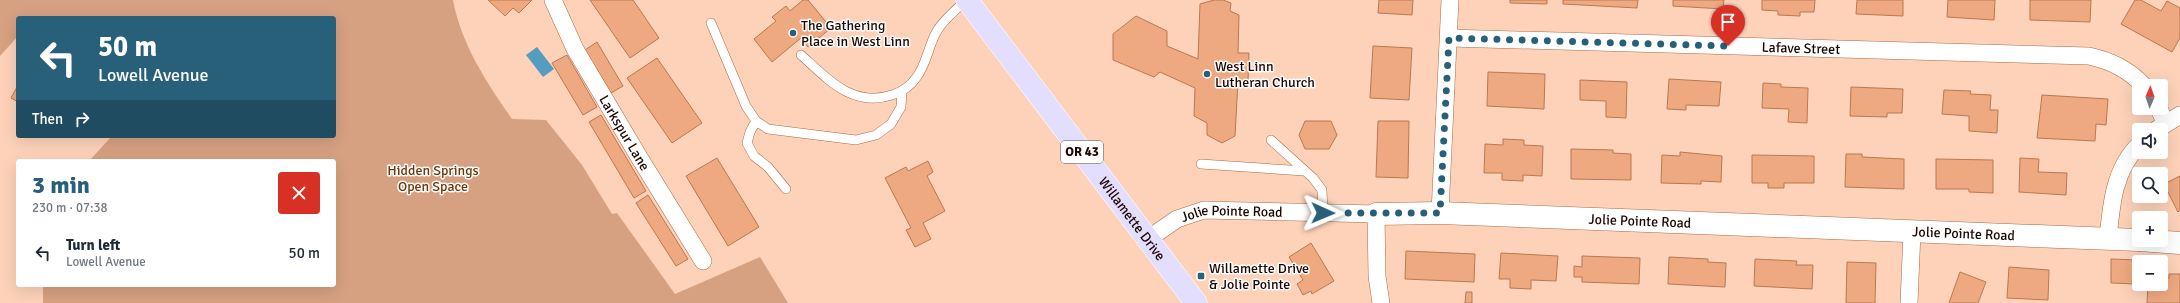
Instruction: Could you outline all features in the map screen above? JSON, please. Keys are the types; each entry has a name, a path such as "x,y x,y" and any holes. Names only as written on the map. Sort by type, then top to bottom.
{"main road":[{"name":"Willamette Drive","path":"967,0 1196,303"}],"street":[{"name":"Larkspur Lane","path":"554,0 575,49 638,157 703,262"},
{"path":"1440,213 1450,0"},
{"name":"Lafave Street","path":"1449,38 2089,56 2114,63 2138,79"},
{"path":"2160,120 2180,115"},
{"path":"2108,239 2110,210 2119,177 2125,163 2132,154"},
{"name":"Jolie Pointe Road","path":"1148,239 1168,224 1197,211 1215,209 1376,214 1440,213 2132,240"},
{"path":"1376,214 1376,276 1381,303"},
{"path":"1909,303 1912,232"},
{"name":"Jolie Pointe Road","path":"2168,242 2180,243"}],"lane":[{"path":"800,55 835,85 858,98 878,99 902,91 916,79 924,65 937,30 967,0"},
{"path":"711,23 746,106 756,121 768,129 856,140 876,135 891,124 901,107 902,91"},
{"path":"756,121 750,132 747,143 754,156 768,167 786,189"},
{"path":"1271,140 1313,178 1322,190 1323,213"},
{"path":"1201,164 1304,171"}],"green space":[{"name":"Hidden Springs Open Space","path":"0,0 453,0 462,32 476,62 484,77 512,119 546,120 582,165 612,214 617,213 675,294 760,257 788,303 43,303 43,287 336,287 336,159 91,159 110,138 336,138 336,16 16,16 16,38 0,56"}],"water":[{"path":"537,47 554,69 543,77 526,55"}],"building":[{"path":"488,0 532,0 519,13 513,8 505,16"},
{"path":"590,0 633,0 659,38 630,58"},
{"name":"The Gathering Place in West Linn","path":"803,0 808,0 831,28 808,47 801,38 772,62 754,39 776,21 772,17 786,6 790,11"},
{"name":"West Linn Lutheran Church","path":"1214,0 1223,0 1231,3 1230,11 1239,15 1238,53 1249,53 1248,81 1238,81 1235,136 1222,143 1207,135 1207,123 1194,116 1195,88 1160,72 1154,77 1113,60 1113,34 1136,16 1167,31 1167,46 1198,59 1200,4"},
{"path":"1379,0 1413,0 1412,15 1378,13"},
{"path":"1510,0 1547,0 1547,4 1510,3"},
{"path":"1563,0 1638,0 1637,8 1563,4"},
{"path":"1673,0 1724,0 1723,9 1673,6"},
{"path":"1762,0 1815,0 1814,12 1800,12 1800,16 1778,15 1778,11 1762,10"},
{"path":"1857,0 1903,0 1903,16 1856,14"},
{"path":"1948,0 1995,0 1994,20 1947,17"},
{"path":"2030,0 2091,0 2090,22 2030,20"},
{"path":"2135,0 2141,0 2161,11 2167,1 2180,8 2180,38 2172,52 2121,24"},
{"path":"597,42 623,86 611,93 585,50"},
{"path":"1373,46 1412,48 1409,100 1370,98"},
{"path":"567,55 597,107 583,115 552,63"},
{"path":"657,58 702,123 672,143 627,78"},
{"path":"1488,72 1545,74 1544,109 1487,106"},
{"path":"1669,79 1721,82 1719,106 1686,105 1686,110 1667,109"},
{"path":"1580,80 1627,82 1626,118 1606,117 1606,101 1580,100"},
{"path":"1763,83 1781,84 1781,87 1808,88 1807,123 1788,122 1789,109 1762,108"},
{"path":"1851,87 1903,89 1902,113 1887,113 1887,117 1850,116"},
{"path":"16,89 16,101 11,98"},
{"path":"1944,90 1971,91 1970,94 1991,95 1990,110 1998,110 1997,133 1969,131 1969,116 1942,114"},
{"path":"2042,95 2108,99 2106,125 2096,124 2095,141 2037,138"},
{"path":"601,115 646,191 634,198 589,122"},
{"path":"1305,121 1331,121 1337,135 1329,149 1305,149 1299,135"},
{"path":"1378,121 1409,121 1408,178 1376,177"},
{"path":"1503,139 1524,140 1524,145 1543,146 1542,176 1523,175 1523,181 1502,180 1502,173 1484,173 1485,144 1503,145"},
{"path":"1571,149 1613,150 1613,153 1631,154 1631,180 1571,179"},
{"path":"1680,152 1722,156 1721,182 1701,181 1701,184 1661,183 1662,155 1680,156"},
{"path":"1846,154 1862,154 1862,157 1904,159 1904,189 1845,187"},
{"path":"1752,155 1814,156 1814,183 1784,183 1784,188 1768,188 1768,183 1752,183"},
{"path":"717,158 759,227 728,246 686,176"},
{"path":"2020,158 2039,159 2038,172 2067,173 2066,195 2019,192"},
{"path":"1936,159 1993,160 1993,193 1969,192 1969,189 1936,189"},
{"path":"928,161 933,172 927,176 945,211 923,223 931,239 915,247 906,230 911,228 885,178 906,167 908,171"},
{"path":"2180,176 2180,210 2178,212 2168,192 2168,182"},
{"path":"648,195 688,259 676,266 636,203"},
{"path":"1311,243 1334,281 1312,294 1311,291 1303,295 1297,284 1303,280 1289,257"},
{"path":"1406,251 1475,254 1474,282 1405,279"},
{"path":"1501,253 1558,256 1556,281 1531,280 1531,289 1510,288 1510,279 1499,279"},
{"path":"1582,256 1640,258 1639,284 1582,282 1582,277 1574,277 1574,266 1582,267"},
{"path":"1669,257 1708,259 1708,262 1726,263 1725,287 1668,284"},
{"path":"1755,259 1797,261 1796,265 1813,265 1812,289 1754,286"},
{"path":"2111,259 2132,260 2132,284 2111,283"},
{"path":"1847,262 1876,263 1875,303 1846,303"},
{"path":"2009,267 2049,270 2048,300 2007,298"},
{"path":"1960,272 1986,282 1978,303 1949,303"},
{"path":"2169,274 2180,274 2180,303 2147,303 2148,291 2168,291"},
{"path":"1466,292 1472,292 1472,303 1465,303"}],"place":[{"name":"The Gathering Place in West Linn","path":"793,33"},
{"name":"West Linn Lutheran Church","path":"1207,74"},
{"name":"Willamette Drive & Jolie Pointe","path":"1201,276"}],"route":[{"path":"1323,213 1440,213 1449,38 1728,46"}]}
